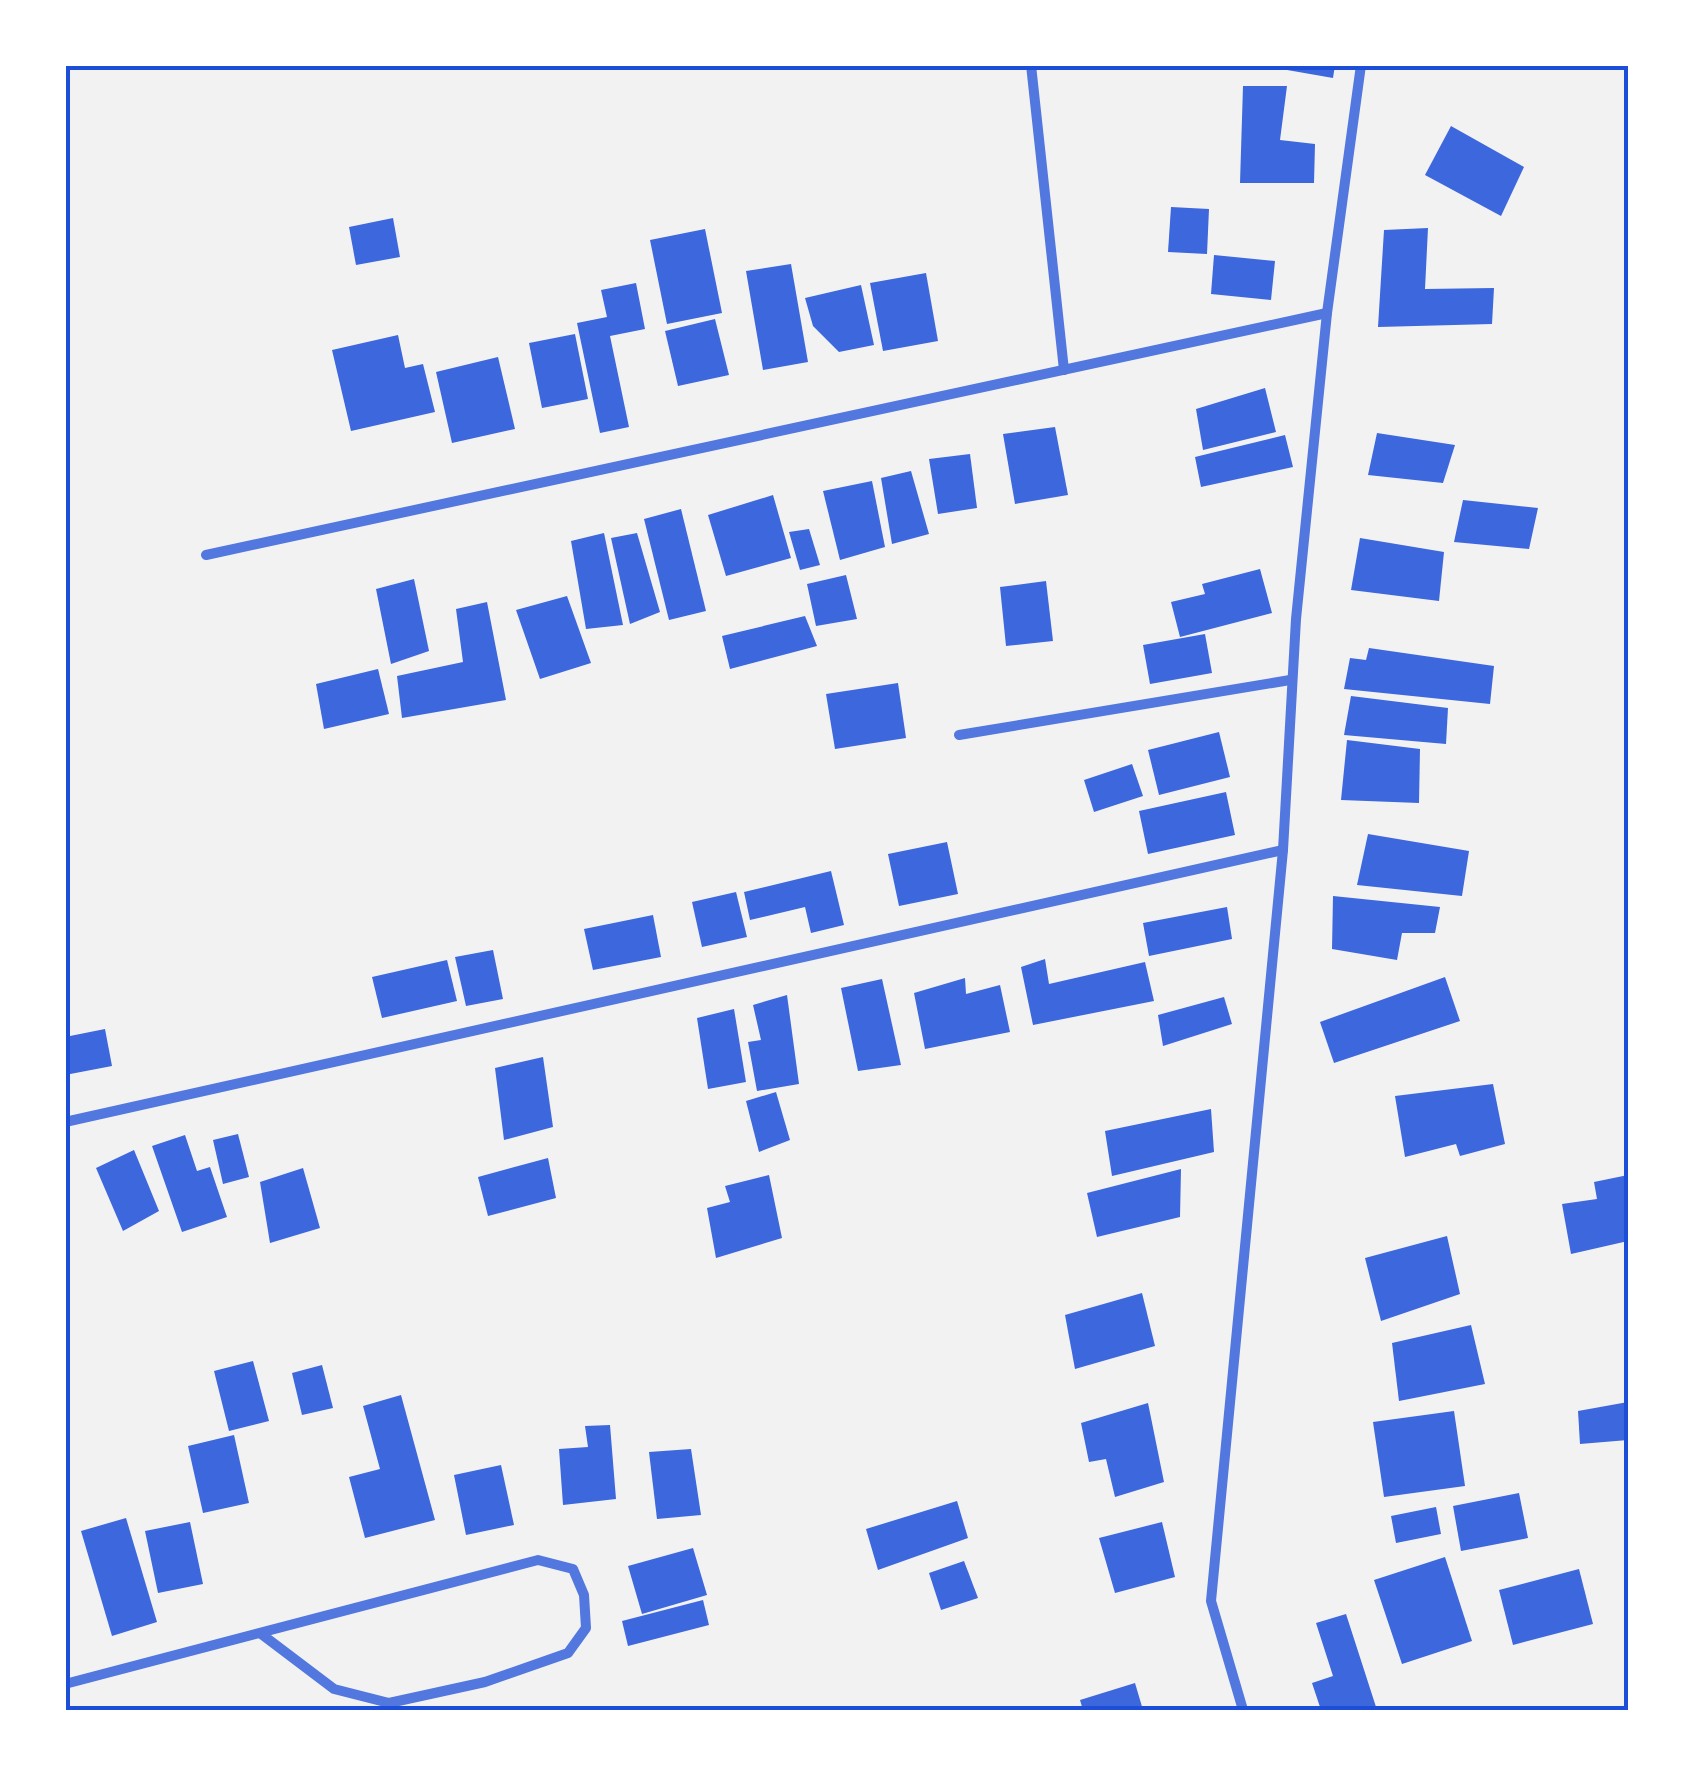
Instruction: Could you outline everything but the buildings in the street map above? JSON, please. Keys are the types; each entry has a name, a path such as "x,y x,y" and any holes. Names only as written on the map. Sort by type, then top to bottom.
{"street":[{"path":"1030,65 1064,370"},
{"path":"1242,1710 1211,1601 1283,850 1290,680 1327,313 1361,65"},
{"path":"206,555 1327,313"},
{"path":"958,735 1290,680"},
{"path":"65,1122 1283,850"},
{"path":"65,1684 538,1560 573,1569 584,1594 586,1628 568,1652 485,1682 389,1703 334,1688 260,1633"}]}
